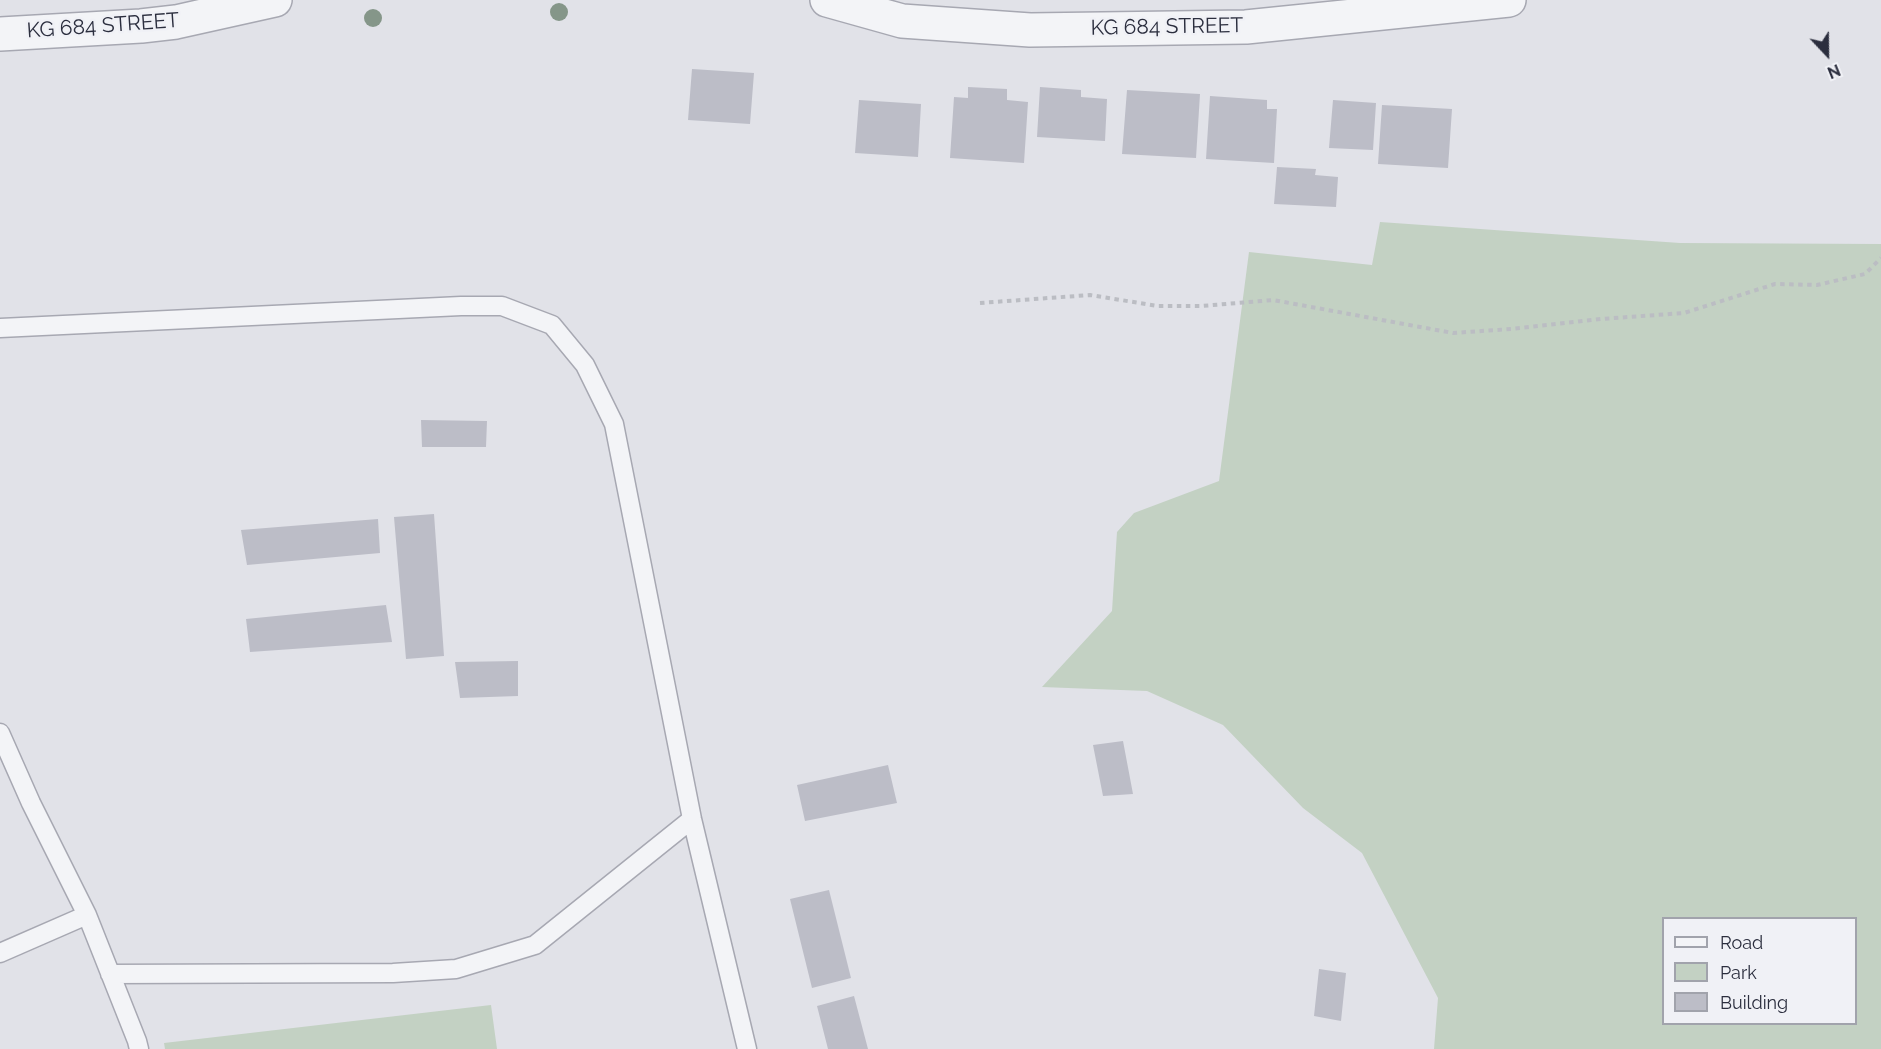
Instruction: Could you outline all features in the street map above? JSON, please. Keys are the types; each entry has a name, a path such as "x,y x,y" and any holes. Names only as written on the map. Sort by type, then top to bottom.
{"street":[{"name":"KG 684 STREET","path":"0,34 176,22 275,0"},
{"name":"KG 684 STREET","path":"827,0 902,21 1030,30 1246,27 1509,0"}],"lane":[{"path":"0,328 461,306 502,306 552,325 585,366 614,424 693,819 747,1049"},
{"path":"0,733 31,803 87,915 139,1049"},
{"path":"110,974 393,973 456,969 535,945 693,819"},
{"path":"0,952 87,915"}],"path":[{"path":"980,303 1090,295 1158,306 1201,306 1273,300 1453,333 1684,313 1775,284 1817,285 1865,274 1881,258"}],"green space":[{"path":"1380,222 1680,243 1881,244 1881,1049 1434,1049 1438,998 1362,853 1303,808 1223,725 1147,691 1042,687 1112,611 1117,532 1134,513 1219,481 1249,252 1372,265"},
{"path":"491,1005 497,1049 165,1049 164,1043"}],"building":[{"path":"692,69 754,73 750,124 688,120"},
{"path":"968,87 1007,89 1007,100 1028,102 1024,163 950,158 954,97 968,98"},
{"path":"1040,87 1081,90 1081,97 1107,99 1105,141 1037,137"},
{"path":"1127,90 1200,94 1196,158 1122,154"},
{"path":"1210,96 1267,100 1267,109 1277,109 1274,163 1206,159"},
{"path":"859,100 921,104 918,157 855,153"},
{"path":"1333,100 1376,103 1373,150 1329,148"},
{"path":"1382,105 1452,109 1448,168 1378,164"},
{"path":"1277,167 1316,169 1315,175 1338,177 1336,207 1274,204"},
{"path":"421,420 487,421 486,447 422,447"},
{"path":"434,514 444,656 406,659 394,517"},
{"path":"378,519 380,553 247,565 241,530"},
{"path":"386,605 392,642 250,652 246,619"},
{"path":"518,661 518,696 460,698 455,662"},
{"path":"1123,741 1133,794 1103,796 1093,745"},
{"path":"888,765 897,803 805,821 797,785"},
{"path":"829,890 851,978 812,988 790,899"},
{"path":"1319,969 1346,973 1341,1021 1314,1016"},
{"path":"854,996 868,1049 828,1049 817,1006"}]}
